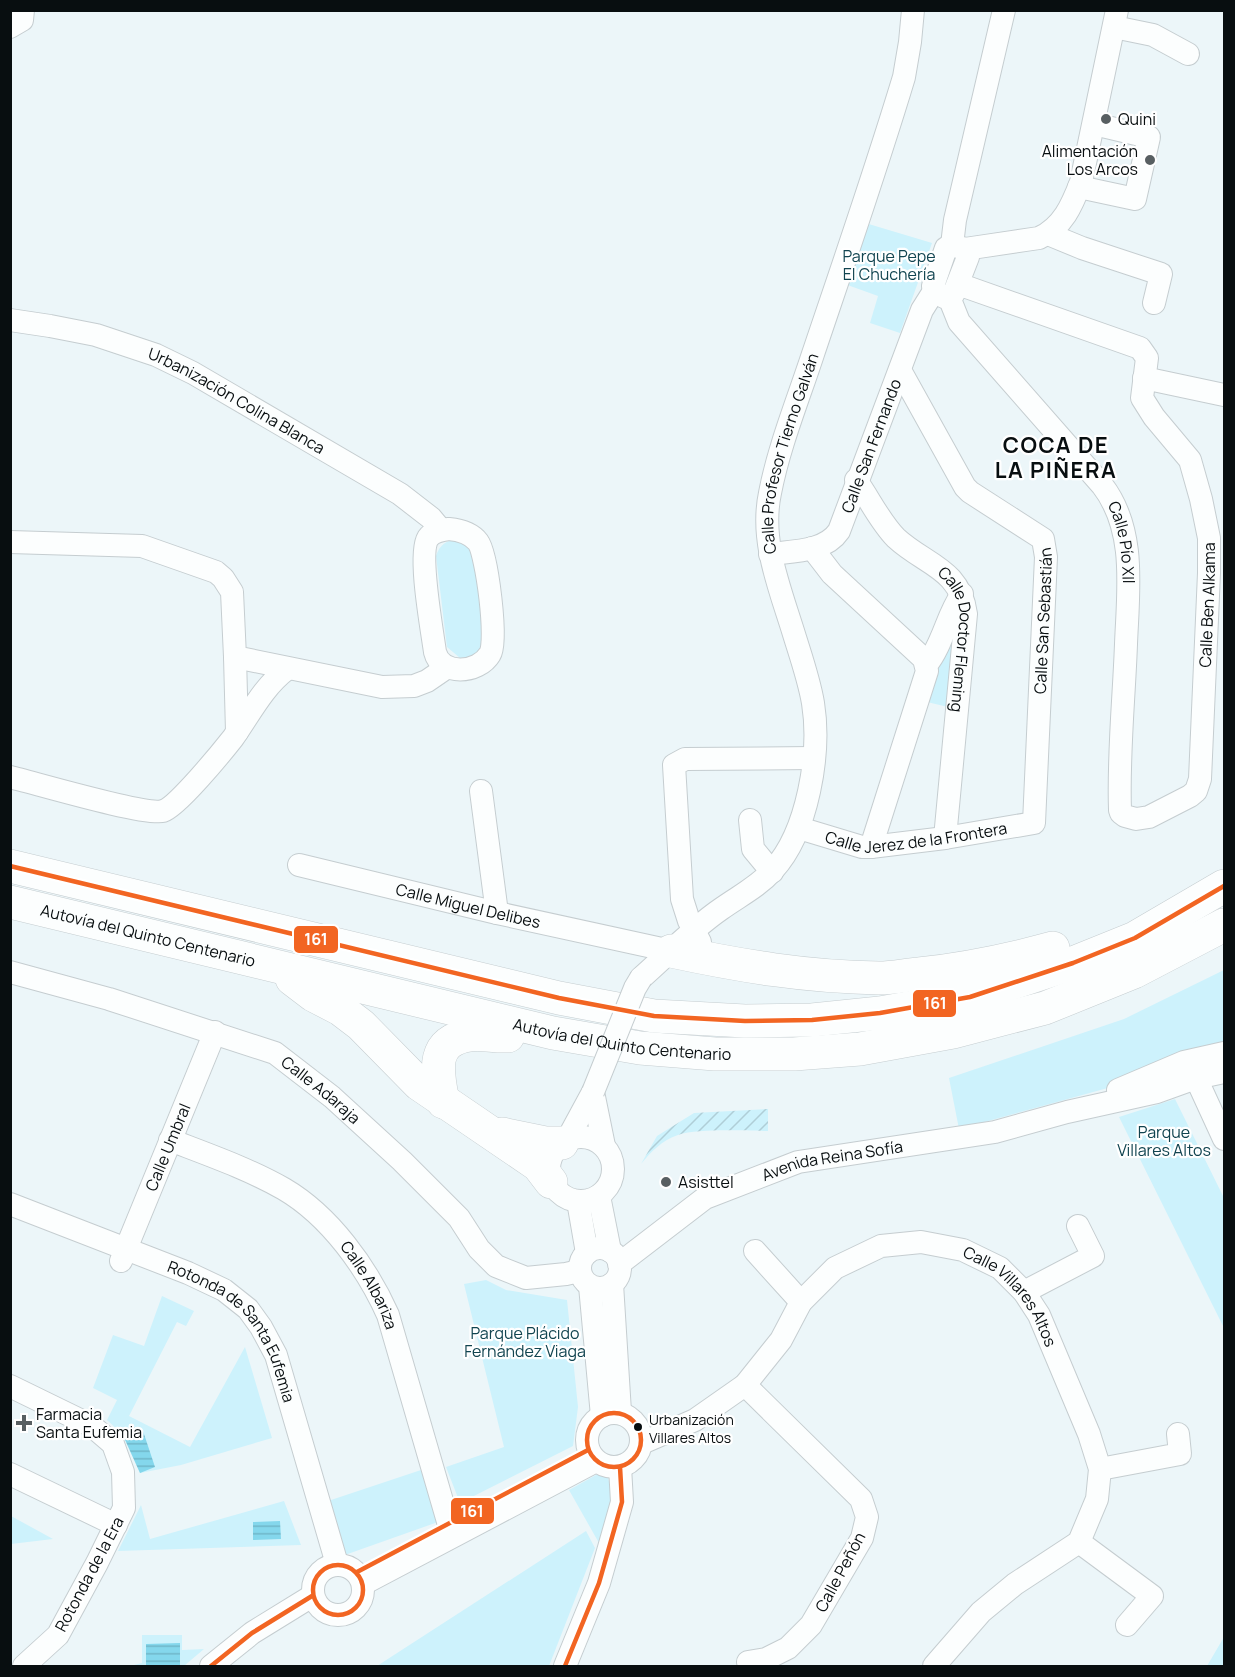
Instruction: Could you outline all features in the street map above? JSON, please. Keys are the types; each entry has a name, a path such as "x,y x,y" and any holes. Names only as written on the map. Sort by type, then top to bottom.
{"highway":[{"name":"Autovía del Quinto Centenario","path":"10,866 559,998 654,1016 745,1021 812,1020 880,1013 970,997 1073,963 1135,938 1224,886"},
{"name":"Autovía del Quinto Centenario","path":"10,902 553,1033 640,1048 715,1054 794,1054 860,1049 953,1032 1045,1008 1134,972 1224,925"},
{"path":"682,940 708,959 749,968 881,978 940,972 1013,959 1166,921"},
{"path":"276,967 313,995 340,1009 361,1025 419,1084 442,1102 490,1131 538,1165 551,1182"},
{"path":"442,1102 438,1075 439,1054 451,1040 471,1034 498,1036 553,1033"},
{"path":"490,1131 545,1143 564,1141"}],"street":[{"path":"10,27 21,20 23,10"},
{"name":"Calle Profesor Tierno Galván","path":"641,978 721,908 754,888 772,872 787,852 798,828 813,758 815,725 813,700 770,554 767,522 770,494 790,423 901,86 907,62 913,10"},
{"path":"1004,10 955,220 959,247 1028,241 1048,234 1062,221 1079,187 1116,19 1188,54"},
{"path":"1079,187 1135,199 1149,137 1094,124"},
{"path":"1048,234 1082,248 1161,274 1154,303"},
{"name":"Calle San Fernando","path":"770,554 812,548 827,543 839,531 856,480 922,310 947,291 968,257 959,247"},
{"name":"Calle Ben Alkama","path":"947,291 1137,346 1147,358 1141,393 1145,405 1190,460 1209,538 1200,778"},
{"name":"Calle Pío XII","path":"947,291 959,322 1102,485 1120,515 1129,572 1121,813 1136,819 1149,817 1190,796 1196,791 1200,778"},
{"name":"Urbanización Colina Blanca","path":"10,320 96,336 171,361 400,494 431,518 441,530"},
{"name":"Calle San Sebastián","path":"900,370 967,490 1035,533 1045,543 1034,823"},
{"path":"1144,378 1224,395"},
{"name":"Calle Doctor Fleming","path":"856,480 892,534 949,576 962,594 966,614 945,838"},
{"path":"458,529 466,532 478,543 485,559 493,634 491,653 480,664 473,667 446,668 437,659 435,652 423,556 429,537 441,530 458,529"},
{"path":"10,542 142,546 216,572 232,592 237,732"},
{"path":"812,548 827,569 927,664 918,704 871,847"},
{"path":"927,664 934,654 954,605 962,594"},
{"path":"235,657 287,669 398,688 414,686 427,681 446,668"},
{"path":"10,777 140,809 163,811 175,804 237,732 275,678 287,669"},
{"path":"682,940 682,899 674,765 685,759 813,758"},
{"path":"481,791 497,913"},
{"path":"750,820 753,849 772,872"},
{"name":"Calle Jerez de la Frontera","path":"798,828 862,847 871,847 945,838 1034,823"},
{"name":"Calle Miguel Delibes","path":"300,865 637,944 682,940"},
{"path":"564,1141 586,1137 604,1146 610,1155 613,1172 610,1183 589,1198 571,1200 559,1193 551,1182 548,1171 549,1160 554,1150 564,1141 593,1092 641,978 646,955 637,944"},
{"name":"Calle Adaraja","path":"10,972 109,999 275,1053 332,1097 402,1161 459,1218 479,1249 496,1266 526,1278 600,1268"},
{"name":"Calle Umbral","path":"123,1255 215,1032"},
{"name":"Avenida Reina Sofía","path":"600,1268 705,1197 798,1162 995,1132 1066,1112 1157,1092 1190,1070 1224,1053"},
{"path":"1190,1070 1224,1139"},
{"name":"Avenida Reina Sofía","path":"1190,1070 1224,1072"},
{"path":"593,1092 604,1146"},
{"name":"Calle Albariza","path":"170,1140 254,1173 286,1190 318,1216 347,1246 375,1286 388,1315 448,1525"},
{"path":"589,1198 600,1268 611,1414"},
{"name":"Rotonda de Santa Eufemia","path":"10,1204 123,1255"},
{"name":"Rotonda de Santa Eufemia","path":"10,1218 123,1255 188,1273 224,1290 248,1309 276,1355 345,1572"},
{"path":"1024,1293 1093,1256 1078,1226"},
{"name":"Calle Villares Altos","path":"642,1443 694,1420 745,1386 781,1340 801,1302 835,1268 881,1246 921,1242 963,1250 1000,1268 1024,1293 1039,1315 1089,1434 1100,1469 1097,1499 1079,1542"},
{"path":"755,1251 801,1302"},
{"name":"Rotonda de la Era","path":"10,1386 92,1426 113,1444 123,1472 124,1508 116,1525 58,1635 24,1666"},
{"name":"Calle Peñón","path":"745,1386 861,1499 867,1517 862,1538 811,1625 788,1648 766,1659 748,1662"},
{"path":"611,1414 633,1420 640,1430 642,1443 637,1456 630,1463 611,1468 592,1456 587,1435 592,1424 611,1414"},
{"path":"1100,1469 1180,1454 1178,1434"},
{"path":"345,1572 364,1590 359,1605 335,1616 317,1604 312,1590 318,1573 345,1572 592,1456"},
{"path":"345,1572 592,1456"},
{"path":"565,1666 599,1583 621,1502 620,1467"},
{"path":"10,1474 116,1525"},
{"path":"934,1666 981,1612 1015,1584 1079,1542 1152,1596 1127,1625"},
{"path":"211,1666 252,1633 317,1604"},
{"path":"235,1666 261,1646 308,1617 317,1604"}],"green space":[{"name":"Parque Pepe El Chuchería","path":"862,222 932,243 900,333 870,323 878,296 842,283"},
{"path":"458,539 475,553 485,640 475,654 460,658 447,647 436,556 444,544"},
{"path":"954,616 952,708 923,701"},
{"path":"1224,970 1224,1056 959,1129 949,1078 1124,1019"},
{"name":"Parque Villares Altos","path":"1175,1099 1224,1198 1224,1328 1119,1117"},
{"path":"768,1109 768,1131 710,1131 678,1135 662,1143 641,1164 657,1136 694,1113"},
{"name":"Parque Plácido Fernández Viaga","path":"486,1280 506,1290 567,1300 578,1407 573,1446 460,1503 446,1467 504,1447 464,1284"},
{"path":"162,1296 194,1311 186,1326 177,1322 129,1416 190,1447 245,1347 272,1438 181,1465 140,1473 122,1434 107,1420 117,1400 93,1388 113,1335 144,1346"},
{"path":"424,1469 438,1522 342,1556 328,1501"},
{"path":"605,1470 609,1479 611,1498 599,1543 569,1490"},
{"path":"284,1501 301,1545 118,1551 141,1505 150,1539"},
{"path":"11,1516 53,1539 11,1544"},
{"path":"586,1531 595,1548 549,1666 377,1666"},
{"path":"142,1635 182,1635 182,1650 204,1649 184,1666 130,1666 142,1663"},
{"path":"1224,1637 1224,1666 1207,1666"}],"water":[{"path":"133,1427 143,1431 155,1467 140,1473 122,1433"},
{"path":"280,1521 281,1539 253,1540 253,1522"},
{"path":"180,1643 180,1665 146,1666 146,1644"}],"transit line":[{"name":"161","path":"10,866 559,998 654,1016 745,1021 812,1020 880,1013 970,997 1073,963 1135,938 1224,886"},
{"name":"161","path":"609,1413 619,1413 629,1417 637,1425 641,1440 637,1455 629,1463 619,1467 609,1467 599,1463 591,1455 587,1445 587,1435 591,1425 599,1417 609,1413"},
{"name":"161","path":"357,1572 588,1450"},
{"name":"161","path":"565,1666 599,1583 622,1502 620,1467"},
{"name":"161","path":"333,1565 343,1565 356,1572 363,1585 363,1590 363,1595 356,1608 343,1615 333,1615 324,1611 317,1604 313,1595 313,1585 317,1576 324,1569 333,1565"},
{"name":"161","path":"211,1666 252,1633 312,1596"}],"place":[{"name":"Quini","path":"1106,119"},
{"name":"Alimentación Los Arcos","path":"1150,160"},
{"name":"Asisttel","path":"666,1182"},
{"name":"Farmacia Santa Eufemia","path":"24,1423"},
{"name":"Urbanización Villares Altos","path":"638,1427"}],"district":[{"name":"COCA DE LA PIÑERA","path":"1056,458"}]}
